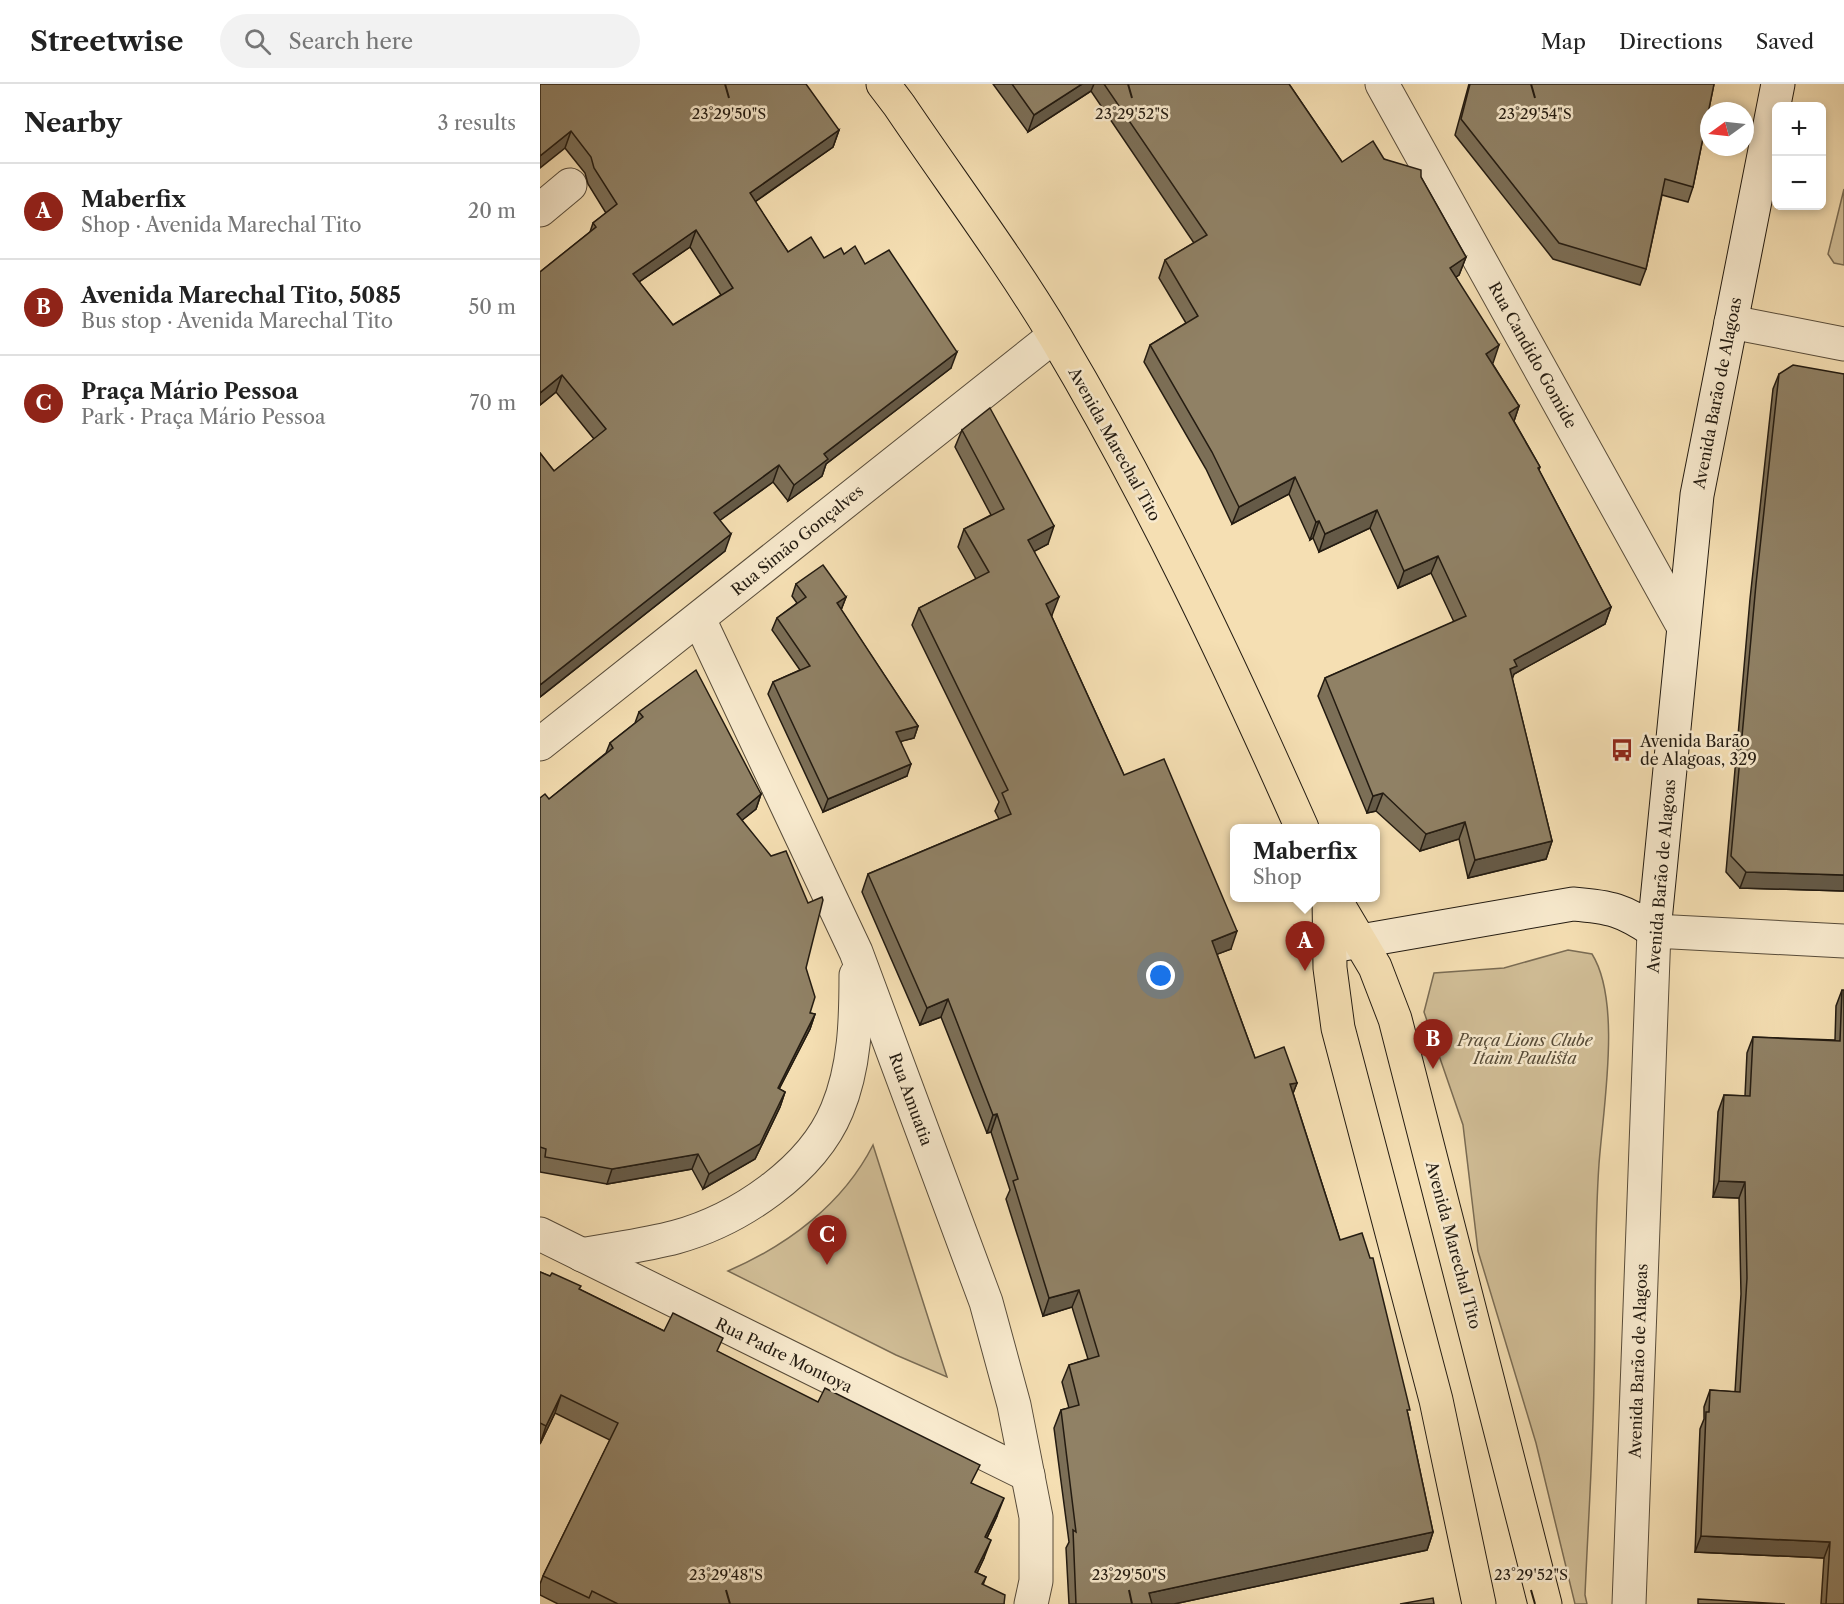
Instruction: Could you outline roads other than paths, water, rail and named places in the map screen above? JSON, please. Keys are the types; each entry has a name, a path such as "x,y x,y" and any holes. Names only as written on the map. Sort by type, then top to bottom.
{"main road":[{"name":"Avenida Marechal Tito","path":"883,84 1054,336 1122,452 1189,580 1300,824"},
{"name":"Avenida Marechal Tito","path":"1331,902 1345,944 1375,967 1395,1019 1545,1604"},
{"name":"Avenida Marechal Tito","path":"1335,902 1345,944 1338,1028 1436,1400 1479,1604"}],"street":[{"name":"Rua Candido Gomide","path":"1382,84 1683,626"},
{"name":"Avenida Barão de Alagoas","path":"1629,1604 1654,931 1683,626 1697,495 1778,84"},
{"path":"540,210 570,185"},
{"path":"1731,322 1844,344"},
{"name":"Rua Simão Gonçalves","path":"540,744 1054,336"},
{"name":"Rua Amuatia","path":"699,619 856,952 986,1302 1014,1405 1036,1517 1036,1581 1031,1604"},
{"path":"1345,944 1574,904 1605,906 1626,913 1654,931 1844,941"},
{"path":"582,1255 677,1237 730,1217 777,1185 809,1155 837,1110 856,1036 856,952"},
{"name":"Rua Padre Montoya","path":"540,1234 1028,1475"}],"place":[{"name":"Avenida Barão de Alagoas, 329","path":"1622,750"},
{"name":"Maberfix","path":"1305,971"},
{"name":"Avenida Marechal Tito, 5085","path":"1433,1069"},
{"name":"Praça Mário Pessoa","path":"827,1265"}],"park label":[{"name":"Praça Lions Clube Itaim Paulista","path":"1525,1049"}]}
